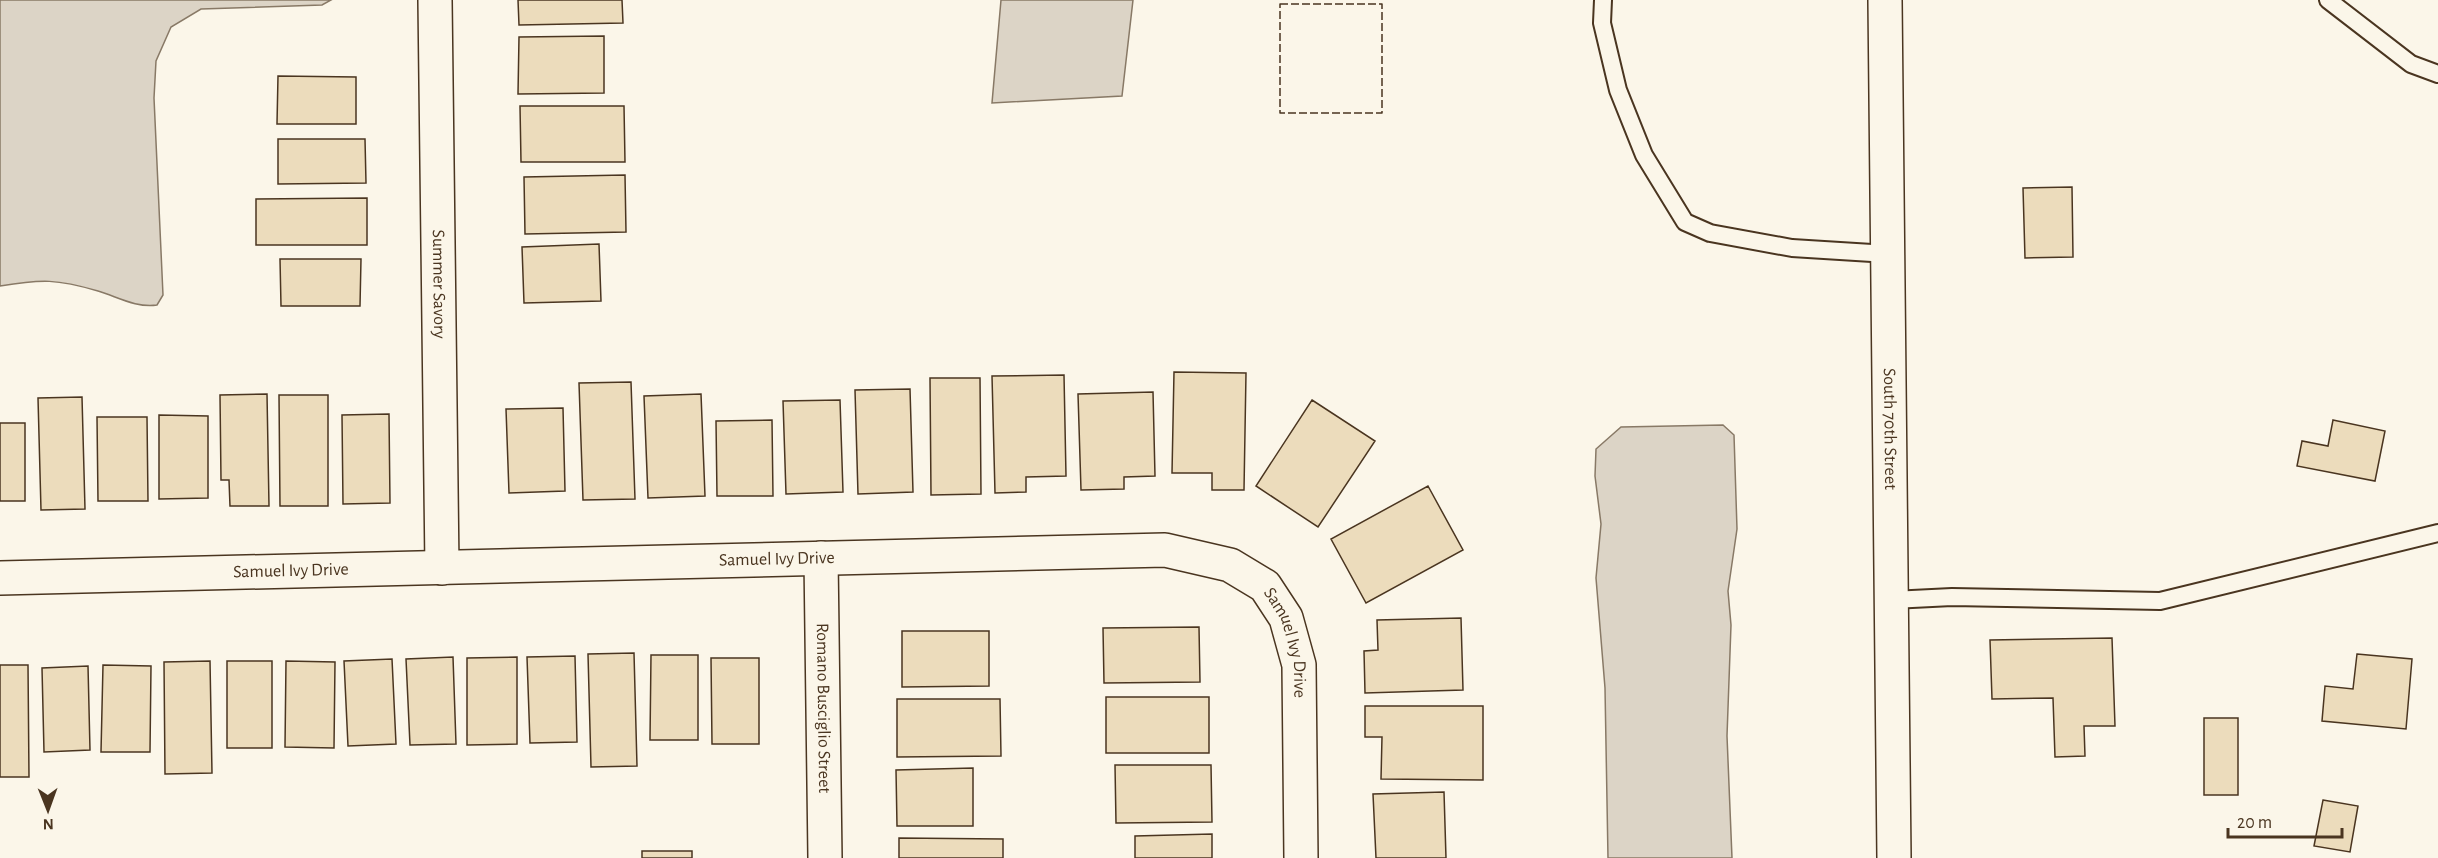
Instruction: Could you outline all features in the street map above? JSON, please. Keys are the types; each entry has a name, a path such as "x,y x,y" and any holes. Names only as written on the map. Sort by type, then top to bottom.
{"street":[{"name":"Summer Savory","path":"435,0 442,568"},
{"name":"South 70th Street","path":"1885,0 1894,858"},
{"name":"Samuel Ivy Drive","path":"0,578 1165,550 1230,565 1265,586 1286,618 1299,665 1301,858"},
{"name":"Romano Busciglio Street","path":"821,558 825,858"}],"lane":[{"path":"1603,0 1602,23 1618,90 1644,155 1685,222 1710,233 1792,248 1888,254"},
{"path":"2328,0 2411,64 2438,74"},
{"path":"1892,600 1952,597 2160,601 2438,533"}],"shaded area":[{"path":"0,0 331,0 322,5 201,9 171,27 156,61 154,98 163,295 157,305 134,303 60,282 39,281 0,286"},
{"path":"1001,0 1133,0 1122,96 992,103"},
{"path":"1723,425 1734,435 1737,529 1728,591 1731,625 1727,736 1732,858 1608,858 1605,688 1596,578 1601,524 1595,476 1596,449 1621,427"}],"building":[{"path":"518,0 622,0 623,23 519,25"},
{"path":"604,36 604,93 518,94 519,37"},
{"path":"278,76 356,77 356,124 277,124"},
{"path":"520,106 624,106 625,162 521,162"},
{"path":"278,139 365,139 366,183 278,184"},
{"path":"625,175 626,232 525,234 524,177"},
{"path":"2072,187 2073,257 2025,258 2023,188"},
{"path":"367,198 367,245 256,245 256,199"},
{"path":"599,244 601,301 524,303 522,247"},
{"path":"280,259 361,259 360,306 281,306"},
{"path":"1174,372 1246,373 1244,490 1212,490 1212,473 1172,473"},
{"path":"1064,375 1066,476 1026,477 1026,492 995,493 992,376"},
{"path":"930,378 980,378 981,494 931,495"},
{"path":"631,382 635,499 583,500 579,383"},
{"path":"910,389 913,492 858,494 855,390"},
{"path":"1153,392 1155,476 1124,477 1124,489 1081,490 1078,394"},
{"path":"267,394 269,506 230,506 229,480 221,480 220,395"},
{"path":"701,394 705,496 648,498 644,396"},
{"path":"279,395 328,395 328,506 280,506"},
{"path":"82,397 85,509 41,510 38,398"},
{"path":"840,400 843,492 786,494 783,401"},
{"path":"1312,400 1375,441 1318,527 1256,486"},
{"path":"563,408 565,491 509,493 506,409"},
{"path":"389,414 390,503 343,504 342,415"},
{"path":"159,415 208,416 208,498 159,499"},
{"path":"97,417 147,417 148,501 98,501"},
{"path":"772,420 773,496 717,496 716,421"},
{"path":"2333,420 2385,431 2375,481 2297,466 2302,441 2328,446"},
{"path":"0,423 25,423 25,501 0,501"},
{"path":"1428,486 1463,550 1366,603 1331,539"},
{"path":"1461,618 1463,690 1365,693 1364,651 1378,650 1377,620"},
{"path":"1199,627 1200,682 1104,683 1103,628"},
{"path":"902,631 989,631 989,686 902,687"},
{"path":"2112,638 2115,726 2084,726 2085,756 2055,757 2053,698 1992,699 1990,640"},
{"path":"634,653 637,766 591,767 588,654"},
{"path":"2357,654 2412,659 2406,729 2322,721 2325,686 2353,689"},
{"path":"651,655 698,655 698,740 650,740"},
{"path":"575,656 577,742 530,743 527,657"},
{"path":"453,657 456,744 410,745 406,659"},
{"path":"517,657 517,744 467,745 467,658"},
{"path":"711,658 759,658 759,744 712,744"},
{"path":"392,659 396,744 348,746 344,661"},
{"path":"210,661 212,773 165,774 164,662"},
{"path":"227,661 272,661 272,748 227,748"},
{"path":"286,661 335,662 334,748 285,747"},
{"path":"0,665 28,665 29,777 0,777"},
{"path":"103,665 151,666 150,752 101,752"},
{"path":"88,666 90,750 44,752 42,668"},
{"path":"1106,697 1209,697 1209,753 1106,753"},
{"path":"897,699 1000,699 1001,756 897,757"},
{"path":"1365,706 1483,706 1483,780 1381,779 1382,737 1365,737"},
{"path":"2204,718 2238,718 2238,795 2204,795"},
{"path":"1115,765 1211,765 1212,822 1116,823"},
{"path":"973,768 973,826 897,826 896,770"},
{"path":"1444,792 1446,858 1376,858 1373,794"},
{"path":"2323,800 2358,806 2350,852 2314,846"},
{"path":"1212,834 1212,858 1135,858 1135,836"},
{"path":"899,838 1003,839 1003,858 899,858"},
{"path":"642,851 692,851 692,858 642,858"}],"fence":[{"path":"1280,4 1382,4 1382,113 1280,113 1280,4"}]}
